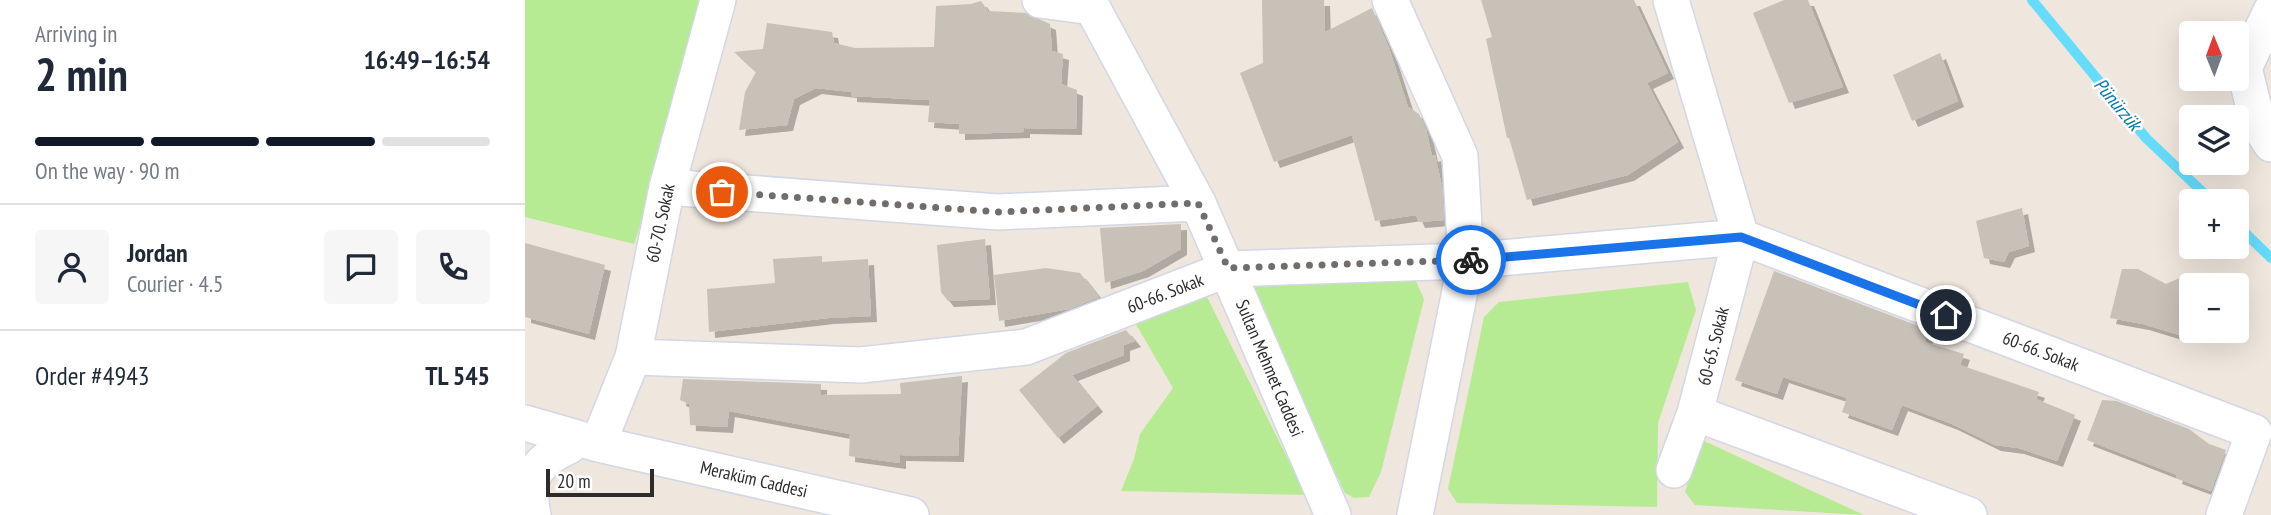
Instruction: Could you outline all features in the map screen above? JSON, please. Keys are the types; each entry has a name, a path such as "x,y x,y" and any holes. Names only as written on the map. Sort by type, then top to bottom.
{"street":[{"name":"60-70. Sokak","path":"583,445 633,357 667,187 717,0"},
{"path":"1040,0 1089,4"},
{"path":"1390,0 1460,156 1466,261 1415,515"},
{"path":"1671,0 1741,237"},
{"name":"Sultan Mehmet Caddesi","path":"1089,4 1198,203 1333,515"},
{"path":"2271,11 2257,75 2258,124 2271,144"},
{"path":"667,187 998,212 1198,203"},
{"name":"60-66. Sokak","path":"633,357 860,365 1026,347 1228,268 1466,261 1741,237 2253,432 2224,515"},
{"name":"60-65. Sokak","path":"1674,470 1695,413 1741,237"},
{"path":"1695,413 1969,515"},
{"name":"Meraküm Caddesi","path":"525,423 583,445 911,515"},
{"path":"533,515 530,491 540,462 583,445"},
{"name":"Meraküm Caddesi","path":"525,451 583,445"}],"green space":[{"path":"525,0 700,0 634,244 525,217"},
{"path":"1242,277 1414,277 1424,299 1381,472 1369,497 1354,498 1345,493"},
{"path":"1688,282 1696,310 1658,423 1657,507 1457,503 1448,489 1484,317 1499,302"},
{"path":"1202,287 1306,495 1121,491 1134,459 1140,434 1173,388 1134,321"},
{"path":"1702,440 1864,515 1695,505 1685,492"}],"building":[{"path":"1262,0 1324,0 1325,32 1372,8 1389,48 1408,107 1419,114 1426,129 1432,156 1435,155 1442,187 1444,220 1419,222 1416,215 1375,221 1352,135 1274,162 1240,73 1263,63"},
{"path":"1481,0 1634,0 1668,73 1647,83 1678,142 1628,175 1527,200 1507,138 1486,39 1492,37"},
{"path":"1784,0 1808,0 1843,87 1789,103 1753,13"},
{"path":"981,1 988,11 1026,13 1050,24 1052,51 1063,54 1061,84 1077,90 1076,129 1024,128 1024,132 959,134 959,124 928,122 930,100 851,96 851,92 816,88 794,99 787,125 739,130 745,92 756,72 734,52 763,49 767,23 832,32 834,43 855,48 934,47 936,6"},
{"path":"1940,53 1958,101 1912,121 1893,75"},
{"path":"2022,208 2029,246 2009,252 2004,262 1984,258 1976,221"},
{"path":"1181,224 1181,249 1143,271 1105,283 1100,228"},
{"path":"985,239 990,299 948,301 941,292 937,245"},
{"path":"525,243 605,265 589,334 525,317"},
{"path":"822,256 822,262 868,259 871,316 828,318 709,332 707,289 775,283 773,259"},
{"path":"1046,268 1080,273 1099,297 1069,309 999,321 994,275"},
{"path":"2122,269 2138,269 2166,284 2179,278 2179,335 2110,318"},
{"path":"1774,271 1929,330 1925,342 1964,354 1960,365 2039,392 2036,399 2075,415 2057,461 2018,448 1995,445 1952,424 1902,405 1892,430 1842,412 1847,398 1783,377 1777,394 1735,380"},
{"path":"1126,330 1135,341 1124,345 1124,355 1072,375 1097,406 1058,438 1019,390 1066,353"},
{"path":"962,376 958,456 900,455 900,463 849,456 850,434 729,411 727,427 690,425 689,404 680,400 683,379 821,384 821,395 901,394 900,383"},
{"path":"2102,400 2117,401 2189,429 2209,444 2226,450 2211,491 2087,440"}],"waterway":[{"name":"Pünürzük","path":"2032,0 2146,138 2199,189"},
{"name":"Pünürzük","path":"2249,237 2271,258"}],"way so far":[{"path":"722,192 998,212 1198,203 1228,268 1471,260"}],"route":[{"path":"1471,260 1741,237 1946,315"}]}
